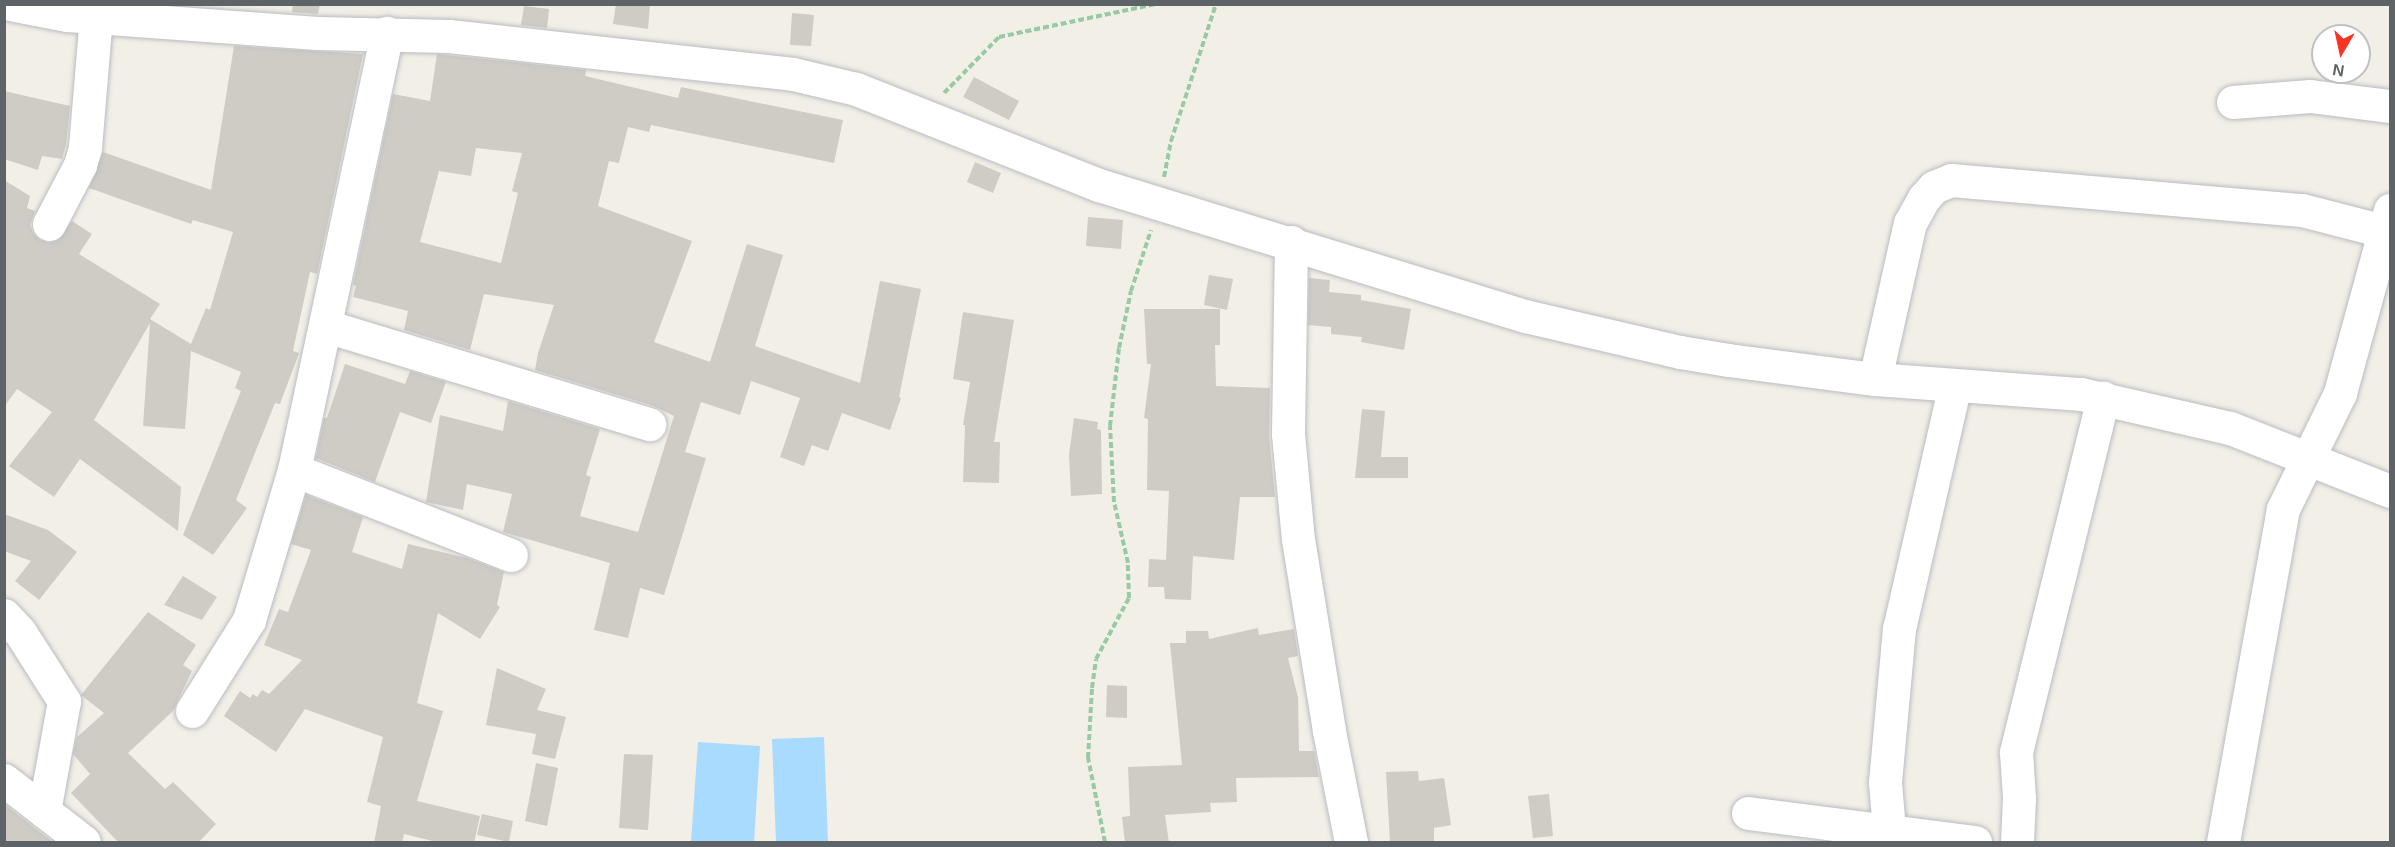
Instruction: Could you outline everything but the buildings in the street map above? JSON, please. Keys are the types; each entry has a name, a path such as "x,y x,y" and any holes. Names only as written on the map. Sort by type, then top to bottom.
{"street":[{"path":"10,4 57,14 89,12 317,33 387,33 531,43 794,74 856,89 1099,185 1547,321 1680,352 1875,379 2060,391 2103,398 2230,428 2391,491"},
{"path":"49,224 80,165 85,147 89,12"},
{"path":"192,711 249,620 294,470 387,33"},
{"path":"2233,102 2310,96 2391,106"},
{"path":"1875,379 1910,223 1924,198 1934,187 1951,180 2302,210 2387,220 2340,393 2283,509 2223,843"},
{"path":"1291,243 1288,434 1297,527 1313,643 1351,843"},
{"path":"326,326 649,424"},
{"path":"1889,830 1885,782 1899,629 1955,385"},
{"path":"2017,843 2019,798 2016,752 2103,398"},
{"path":"294,470 511,555"},
{"path":"4,615 20,632 64,701 44,811"},
{"path":"4,780 84,843"},
{"path":"1748,813 1975,843"}],"path":[{"path":"930,120 945,90 999,37 1155,4"},
{"path":"1105,843 1088,758 1096,659 1129,598 1128,563 1114,502 1110,426 1119,348 1131,291 1159,204 1171,141 1216,4"}],"water":[{"path":"824,737 828,842 776,842 772,739"},
{"path":"698,742 760,746 754,842 691,842"}]}
